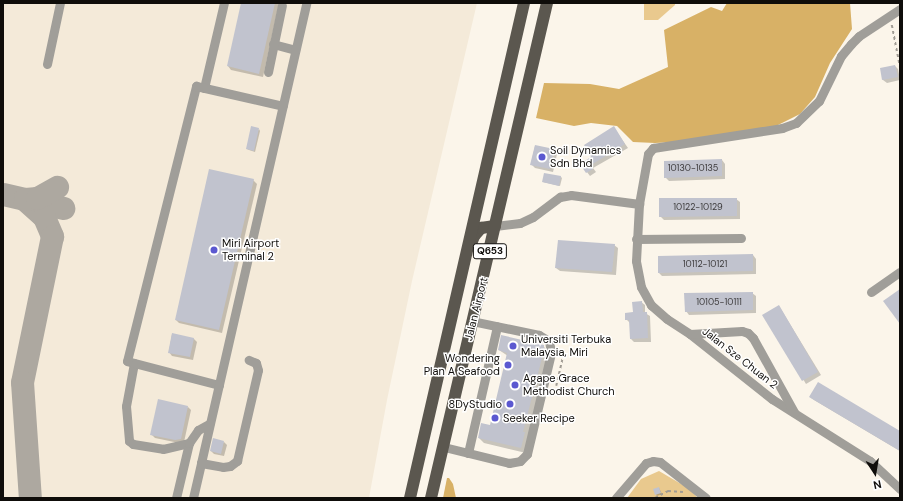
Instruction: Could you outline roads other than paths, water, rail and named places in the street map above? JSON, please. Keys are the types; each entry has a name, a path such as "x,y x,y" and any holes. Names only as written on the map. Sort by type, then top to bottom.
{"main road":[{"name":"Jalan Airport","path":"410,498 524,3"},
{"name":"Jalan Airport","path":"432,498 547,3"},
{"path":"465,258 474,236 481,228 496,226"}],"street":[{"path":"47,64 60,3"},
{"path":"204,88 224,3"},
{"path":"193,498 306,3"},
{"path":"268,72 282,4"},
{"name":"Jalan Sze Chuan 2","path":"900,9 886,17 851,44 841,56 819,101 796,122 782,128 653,148 648,154 639,204 636,239 636,261 641,287 651,305 667,319 690,334 772,399 795,412 870,461 900,489"},
{"path":"274,44 295,50"},
{"path":"219,385 127,361 196,86 283,106"},
{"path":"496,226 520,223 533,217 560,197 571,194 639,204"},
{"path":"636,239 741,238"},
{"path":"871,292 900,272"},
{"path":"444,447 509,463 520,460 527,454 551,353 548,341 539,335 472,321"},
{"path":"468,453 497,326"},
{"path":"690,334 742,331 748,333 753,338 795,412"},
{"path":"201,463 223,467 230,466 237,461 258,370 256,363 249,360"},
{"path":"134,363 126,406 129,441 133,444 163,449 189,443"},
{"path":"176,498 189,443 198,430 210,424"},
{"path":"616,498 646,463 653,461 660,462 706,498"}],"place":[{"name":"Soil Dynamics Sdn Bhd","path":"542,157"},
{"name":"Miri Airport Terminal 2","path":"214,250"},
{"name":"Universiti Terbuka Malaysia, Miri","path":"513,346"},
{"name":"Wondering Plan A Seafood","path":"508,365"},
{"name":"Agape Grace Methodist Church","path":"515,385"},
{"name":"8DyStudio","path":"510,404"},
{"name":"Seeker Recipe","path":"495,418"}]}
